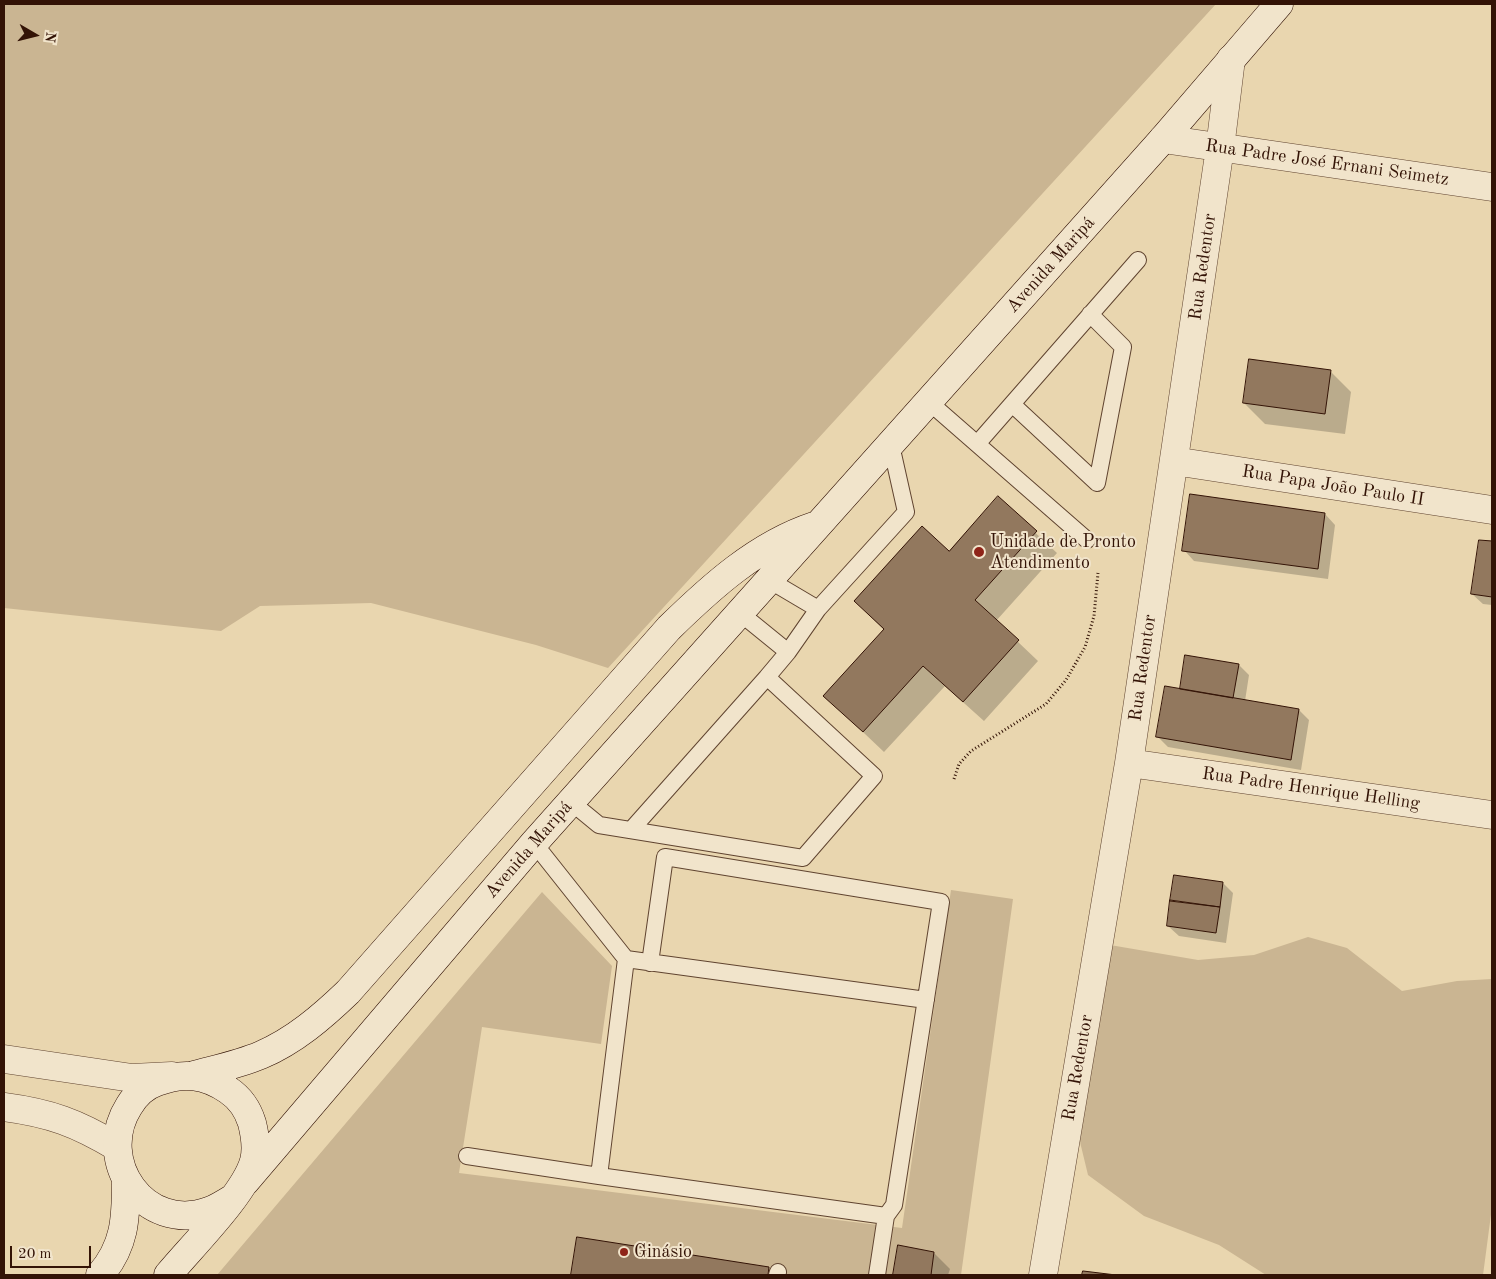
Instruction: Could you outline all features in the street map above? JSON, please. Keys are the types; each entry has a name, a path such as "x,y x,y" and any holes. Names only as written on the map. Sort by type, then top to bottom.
{"main road":[{"name":"Avenida Maripá","path":"168,1275 534,843 1163,139 1279,4"},
{"name":"Rua Redentor","path":"1043,1275 1129,763 1220,148 1231,59"},
{"name":"Rua Padre José Ernani Seimetz","path":"1163,139 1492,187"},
{"name":"Rua Papa João Paulo II","path":"1174,461 1492,510"},
{"path":"4,1059 132,1078 183,1076 215,1081 234,1094 248,1112 255,1136 254,1160 239,1190 209,1211 186,1215 162,1211 142,1200 126,1182 118,1161 116,1138 122,1117 134,1098 151,1084 183,1076 260,1056 298,1035 325,1014 348,992 669,628 721,579 788,534 820,524"},
{"name":"Rua Padre Henrique Helling","path":"1129,763 1492,815"},
{"path":"4,1106 40,1112 68,1121 117,1147"},
{"path":"100,1275 122,1240 126,1211 126,1182"}],"lane":[{"path":"977,444 1138,260"},
{"path":"1012,404 1098,484 1122,347 1090,314"},
{"path":"929,402 1087,540"},
{"path":"631,830 767,677 788,652 818,609 906,512 891,445"},
{"path":"769,580 818,609"},
{"path":"740,613 788,652"},
{"path":"570,802 599,825 803,858 874,776 767,677"},
{"path":"534,843 626,960 926,1000"},
{"path":"650,963 665,857 941,902 894,1204 886,1216 877,1275"},
{"path":"599,1176 626,960"},
{"path":"467,1156 886,1216"}],"path":[{"path":"954,779 959,764 971,750 1046,704 1066,680 1084,647 1094,616 1098,573"}],"shaded area":[{"path":"4,4 1216,4 608,668 536,645 371,603 260,606 221,631 4,608"},
{"path":"951,890 1013,899 961,1275 217,1275 542,892 612,966 601,1044 482,1027 459,1173 902,1228"},
{"path":"1308,937 1347,948 1402,991 1457,981 1492,979 1492,1207 1483,1275 1266,1275 1219,1245 1144,1216 1088,1175 1074,1117 1110,945 1198,960 1254,955"}],"building":[{"path":"1249,359 1331,370 1325,414 1243,403"},
{"path":"1190,494 1325,513 1318,569 1182,551"},
{"path":"998,496 1037,531 975,600 1019,640 963,702 923,666 863,732 823,696 884,629 854,601 922,526 949,551"},
{"path":"1479,540 1492,541 1492,597 1471,594"},
{"path":"1185,655 1239,664 1233,698 1180,689"},
{"path":"1165,686 1299,709 1291,760 1156,737"},
{"path":"1174,875 1223,882 1220,907 1170,901"},
{"path":"1170,900 1220,907 1216,933 1167,926"},
{"name":"Ginásio","path":"577,1237 769,1267 768,1275 571,1275"},
{"path":"898,1245 934,1252 931,1275 893,1275"},
{"path":"1083,1271 1116,1275 1082,1275"}],"place":[{"name":"Unidade de Pronto Atendimento","path":"979,552"},
{"name":"Ginásio","path":"624,1252"}]}
